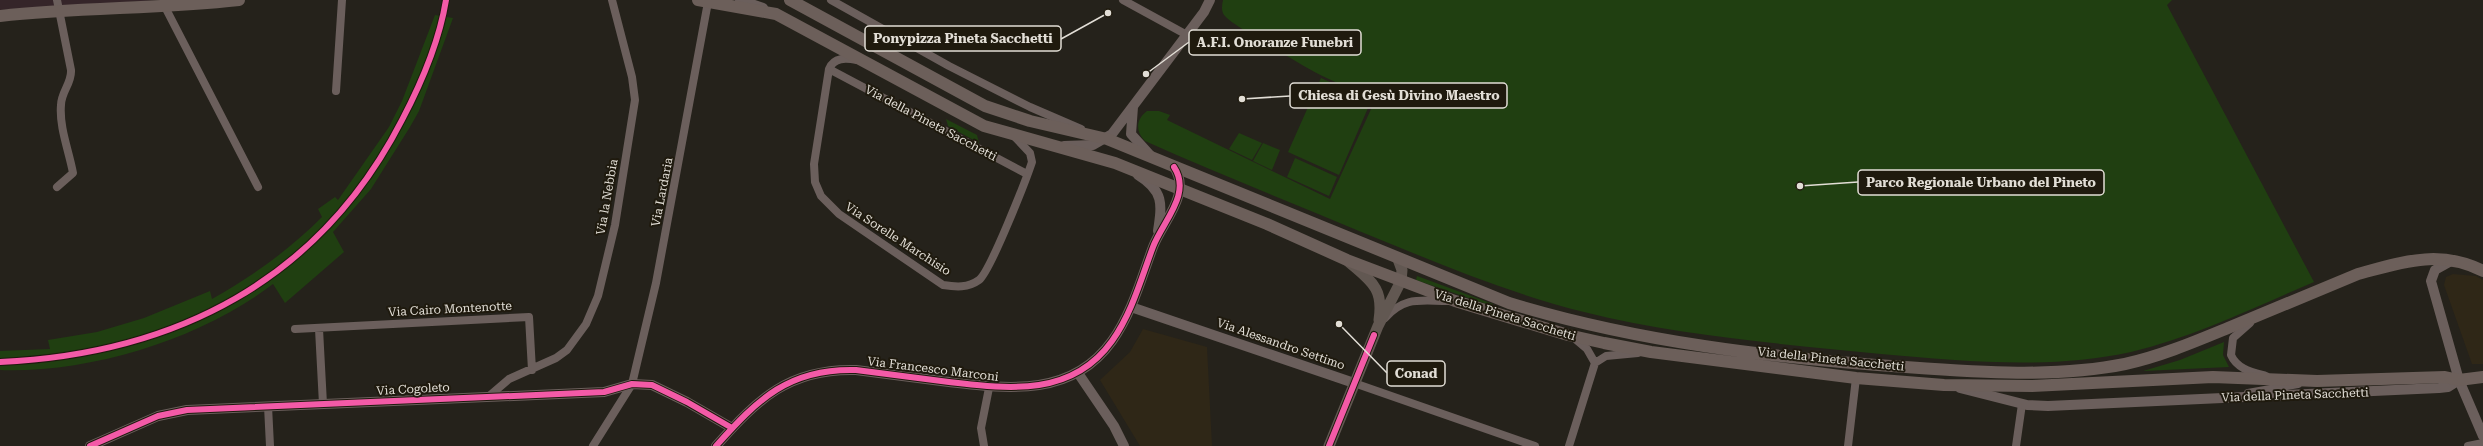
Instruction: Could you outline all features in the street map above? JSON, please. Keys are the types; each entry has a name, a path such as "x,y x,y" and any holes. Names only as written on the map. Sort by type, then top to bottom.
{"main road":[{"path":"0,16 58,5 164,5 239,0"},
{"name":"Via della Pineta Sacchetti","path":"790,0 984,106 1030,121 1107,138 1398,259 1509,303 1565,320 1609,329 1732,349 1855,364 1950,370 2048,371 2123,364 2167,353 2368,272 2421,260 2454,259 2483,271"},
{"name":"Via della Pineta Sacchetti","path":"703,1 776,14 970,119 1013,136 1126,168 1401,281 1455,301 1568,335 1650,352 1856,378 1944,385 2032,386 2212,378 2318,381 2445,377 2459,380"},
{"path":"1329,446 1378,326 1401,281 1402,270 1398,259"},
{"name":"Via della Pineta Sacchetti","path":"1347,260 1370,280 1379,292 1381,303 1378,326"},
{"path":"2459,380 2483,377"}],"street":[{"path":"336,91 342,0"},
{"name":"Via la Nebbia","path":"532,370 559,357 579,336 591,313 606,267 635,100 632,77 612,0"},
{"name":"Via della Pineta Sacchetti","path":"740,0 776,14"},
{"name":"Via della Pineta Sacchetti","path":"831,0 844,3 956,69 1030,107 1093,134"},
{"path":"1123,0 1187,35"},
{"path":"1107,138 1187,35 1204,12 1210,0"},
{"name":"Via Lardaria","path":"593,446 632,384 656,283 703,1"},
{"path":"57,187 72,173 60,111 61,100 70,80 71,70 58,5"},
{"path":"164,5 258,187"},
{"name":"Via della Pineta Sacchetti","path":"863,62 841,59 832,63 829,69 1027,174 1031,156 1013,136"},
{"name":"Via Sorelle Marchisio","path":"829,69 814,164 815,182 821,196 839,214 939,283 962,287 973,284 984,276 997,250 1027,174"},
{"path":"1133,105 1131,134 1153,158"},
{"name":"Via della Pineta Sacchetti","path":"1052,146 1092,145 1107,138"},
{"path":"1174,167 1180,178 1180,189"},
{"name":"Via Francesco Marconi","path":"716,446 732,428 780,387 804,376 823,372 856,370 988,388 1043,385 1078,373 1094,362 1111,343 1131,307 1156,239 1161,213 1158,195 1153,186 1126,168"},
{"name":"Via Francesco Marconi","path":"1156,239 1172,211 1180,189"},
{"path":"2454,259 2435,270 2431,281 2459,380 2483,436"},
{"path":"1378,326 1396,306 1403,303 1455,301"},
{"name":"Via Alessandro Settimo","path":"1131,307 1535,446"},
{"name":"Via della Pineta Sacchetti","path":"2267,312 2238,332 2232,341 2230,352 2234,361 2243,368 2273,379"},
{"name":"Via Cairo Montenotte","path":"295,329 319,329 529,317 532,370"},
{"path":"319,329 323,404"},
{"path":"1568,335 1587,349 1595,363"},
{"path":"1569,446 1595,363 1606,356 1650,352"},
{"path":"488,397 509,379 532,370"},
{"path":"1078,373 1124,446"},
{"path":"1848,446 1856,378"},
{"name":"Via della Pineta Sacchetti","path":"1944,385 2022,404 2048,406 2439,388 2448,387 2459,380"},
{"path":"2226,398 2318,381"},
{"name":"Via Cogoleto","path":"90,446 148,420 172,412 268,406 604,392 632,384 647,384 662,388 732,428"},
{"path":"984,446 981,428 988,388"},
{"path":"2016,446 2022,404"},
{"path":"268,406 270,446"},
{"path":"2468,446 2483,443"}],"shaded area":[{"path":"0,0 159,0 0,10"},
{"path":"2453,274 2476,276 2483,280 2483,364 2472,364 2444,285 2446,277"},
{"path":"1143,329 1207,347 1212,446 1140,446 1100,380 1130,352"}],"green space":[{"path":"1223,0 2172,0 2167,5 2314,282 2224,321 2155,346 2100,358 2069,361 1975,361 1881,354 1769,343 1657,327 1584,312 1527,296 1442,265 1225,176 1145,141 1138,129 1139,121 1143,114 1147,111 1159,111 1170,115 1167,120 1330,199 1377,96 1331,80 1290,58 1242,29 1224,15 1222,9"},
{"path":"435,15 453,18 419,111 371,189 333,232 344,252 285,303 273,284 244,304 213,321 144,349 107,359 71,366 0,370 0,351 50,349 48,340 97,332 144,318 210,291 212,299 256,272 284,251 322,217 318,209 335,197 338,200 389,127 402,101"},
{"path":"1321,78 1371,101 1339,175 1288,152"},
{"path":"946,119 977,135 979,143 948,126"},
{"path":"1239,133 1262,143 1252,160 1229,149"},
{"path":"1263,143 1280,150 1272,170 1253,161"},
{"path":"1295,158 1337,177 1329,196 1287,177"},
{"path":"1417,276 1493,304 1492,306 1416,280"},
{"path":"2224,342 2223,355 2229,367 2143,371 2180,360"}],"cycle path":[{"path":"0,362 64,356 126,343 183,324 236,298 285,265 329,224 368,176 402,120 423,77 439,32 446,0"},
{"path":"716,446 731,429 761,401 793,381 812,374 856,370 972,385 1016,387 1038,385 1059,380 1078,372 1096,359 1112,341 1131,307 1153,247 1178,197 1180,187 1179,177 1174,167"},
{"path":"1329,446 1374,335"},
{"path":"90,446 158,416 187,410 604,392 632,384 652,385 687,402 732,428"}],"place":[{"name":"Ponypizza Pineta Sacchetti","path":"1108,13"},
{"name":"A.F.I. Onoranze Funebri","path":"1146,74"},
{"name":"Chiesa di Gesù Divino Maestro","path":"1242,99"},
{"name":"Parco Regionale Urbano del Pineto","path":"1800,186"},
{"name":"Conad","path":"1339,324"}]}
